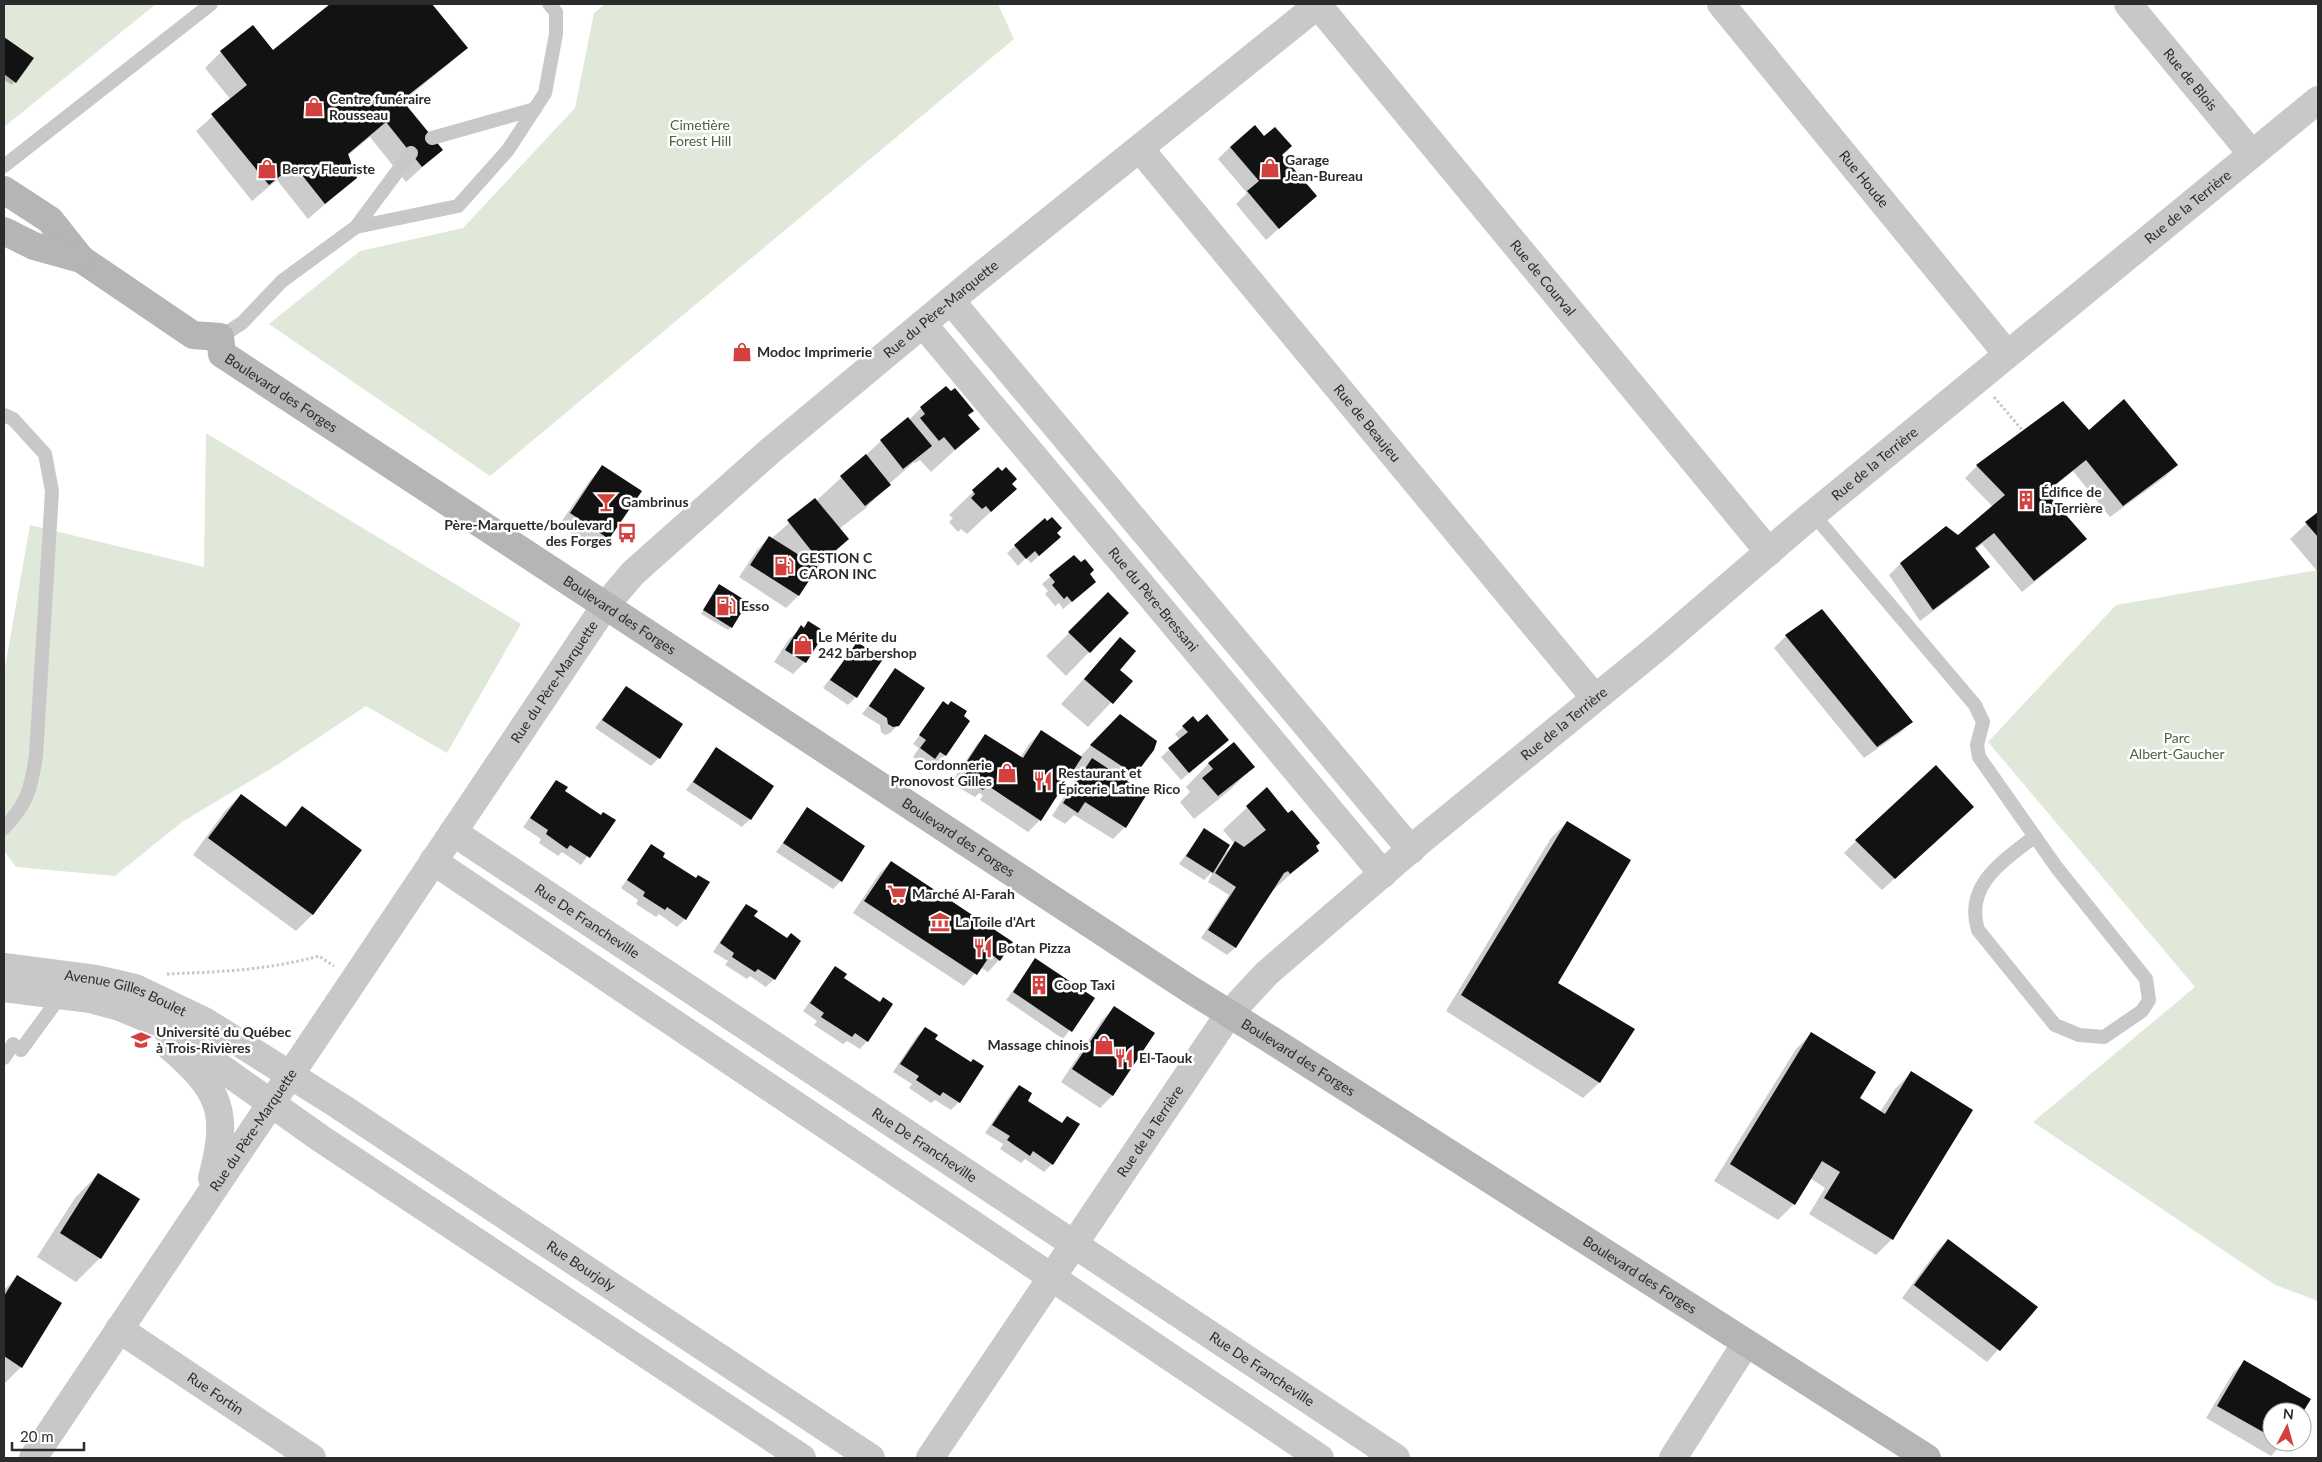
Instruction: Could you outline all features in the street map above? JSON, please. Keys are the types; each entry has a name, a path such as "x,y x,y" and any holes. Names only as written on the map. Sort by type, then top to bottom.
{"main road":[{"name":"Boulevard des Forges","path":"4,190 50,220 81,259 193,335 220,337 222,354 1229,1014 1927,1458"},
{"name":"Boulevard des Forges","path":"4,232 34,246 81,259"}],"street":[{"name":"Rue du Père-Marquette","path":"32,1458 208,1194 606,606 633,573 770,451 922,324 1318,4"},
{"name":"Rue de Courval","path":"1318,4 1769,552"},
{"name":"Rue Houde","path":"1722,4 2007,354"},
{"name":"Rue de Blois","path":"2128,4 2252,154"},
{"name":"Rue de la Terrière","path":"930,1458 1229,1014 1266,974 1411,850 1813,514 2318,100"},
{"name":"Rue de Beaujeu","path":"1140,149 1595,698"},
{"path":"951,301 1411,850"},
{"name":"Rue du Père-Bressani","path":"922,324 1383,874"},
{"name":"Rue De Francheville","path":"453,832 1396,1458"},
{"path":"433,861 1320,1458"},
{"name":"Avenue Gilles Boulet","path":"4,967 96,979 134,1000 170,1030 271,1102"},
{"name":"Avenue Gilles Boulet","path":"4,988 90,999 134,1000 206,1022 289,1074"},
{"path":"134,1000 206,1084 216,1101 222,1121 222,1130 208,1194"},
{"name":"Rue Bourjoly","path":"289,1074 871,1458"},
{"path":"271,1102 320,1138 802,1458"},
{"name":"Rue Fortin","path":"119,1329 312,1458"},
{"path":"1673,1458 1746,1343"}],"lane":[{"path":"4,166 211,4"},
{"path":"356,227 458,206 508,150 545,94 556,34 556,12 549,4"},
{"path":"432,138 535,108"},
{"path":"220,337 242,323 282,281 356,227 411,153"},
{"path":"4,415 14,418 44,454 52,491 36,756 30,791 18,815 4,828"},
{"path":"1813,514 1975,705 1983,722 1977,745 1979,758 2035,836 2057,868 2146,979 2149,1000 2142,1011 2104,1037 2079,1036 2055,1025 1978,930 1974,916 1981,887 1992,871 2035,836"},
{"path":"4,1058 17,1047 62,994"}],"path":[{"path":"1979,377 2022,431"},
{"path":"134,1000 146,974 255,968 292,964 319,956 354,979"}],"green space":[{"path":"4,4 156,4 4,127"},
{"name":"Cimetière Forest Hill","path":"605,4 998,4 1014,39 490,476 269,324 360,251 463,228 575,108 594,13"},
{"path":"206,433 521,624 447,753 366,706 277,765 182,822 115,876 16,867 4,851 4,673 30,525 204,567"},
{"name":"Parc Albert-Gaucher","path":"2318,570 2318,1301 2275,1285 2033,1122 2195,987 1988,742 2116,605"}],"building":[{"name":"Centre funéraire Rousseau","path":"330,4 432,4 468,48 402,100 443,150 422,167 386,122 348,154 357,178 325,204 294,165 269,185 211,114 247,85 220,51 253,25 273,50"},
{"path":"4,37 34,58 16,83 4,74"},
{"name":"Garage Jean-Bureau","path":"1255,125 1264,136 1275,127 1292,146 1282,155 1317,196 1279,229 1247,191 1259,181 1230,147"},
{"path":"946,386 951,391 955,388 974,411 968,415 980,429 955,450 944,437 939,441 920,418 925,414 920,407"},
{"name":"Édifice de la Terrière","path":"2124,399 2178,465 2123,506 2086,460 2046,492 2087,539 2034,581 1994,533 1975,548 1990,567 1933,610 1900,563 1946,526 1958,535 2005,495 1976,465 2063,401 2089,430"},
{"path":"908,417 932,446 903,469 880,440"},
{"path":"866,454 891,485 865,506 840,476"},
{"name":"Gambrinus","path":"602,465 642,491 609,539 570,513"},
{"path":"998,467 1002,471 1006,467 1017,479 1012,484 1017,489 991,512 986,506 982,509 971,498 975,494 972,490"},
{"path":"815,498 849,539 821,563 787,520"},
{"path":"2318,512 2318,537 2305,522"},
{"path":"1052,517 1062,528 1057,533 1061,537 1039,556 1035,551 1026,559 1014,545 1045,518 1047,521"},
{"name":"GESTION C CARON INC","path":"769,536 818,567 799,596 750,565"},
{"path":"1074,555 1081,562 1085,559 1094,570 1090,574 1096,582 1072,602 1067,596 1064,599 1052,585 1055,582 1049,575"},
{"name":"Esso","path":"719,584 748,602 732,628 703,610"},
{"path":"1108,592 1129,613 1090,653 1068,632"},
{"path":"1822,609 1913,722 1877,747 1785,635"},
{"name":"Le Mérite du 242 barbershop","path":"808,621 821,629 817,637 821,639 806,663 785,650 801,625 804,628"},
{"path":"1120,637 1136,651 1120,670 1133,681 1113,704 1084,679"},
{"path":"857,642 883,659 857,698 830,680"},
{"path":"895,668 925,688 899,726 893,727 888,724 887,718 869,706"},
{"path":"626,686 683,724 660,759 602,720"},
{"path":"943,701 948,705 951,701 967,711 964,716 970,721 946,756 940,752 935,759 920,748 926,740 919,735"},
{"path":"1120,714 1157,741 1154,750 1135,775 1090,745"},
{"path":"1207,714 1229,740 1189,773 1168,748 1188,732 1182,726 1193,716 1198,722"},
{"path":"1041,730 1082,757 1041,821 987,785 983,790 963,777 967,772 962,769 985,734 1023,758"},
{"path":"1234,742 1255,767 1218,796 1202,778 1213,769 1208,763"},
{"path":"716,747 774,786 751,820 693,782"},
{"path":"1092,758 1147,794 1126,828 1085,802 1078,813 1063,803"},
{"path":"1936,765 1974,807 1895,879 1855,840"},
{"path":"556,780 568,787 565,791 601,815 603,812 616,820 590,858 570,845 567,849 546,834 548,830 530,818"},
{"path":"1267,787 1288,813 1292,810 1320,843 1316,846 1319,851 1290,874 1288,871 1284,873 1236,948 1208,930 1236,887 1215,873 1235,841 1244,847 1266,830 1246,806"},
{"path":"241,794 286,827 302,806 362,850 313,915 208,838"},
{"path":"807,807 865,846 842,882 783,843"},
{"path":"1567,821 1631,860 1558,983 1635,1029 1600,1083 1461,995"},
{"path":"1204,828 1230,845 1213,873 1186,856"},
{"path":"651,844 665,853 663,857 696,878 698,875 710,882 686,920 667,907 665,910 643,896 645,892 627,880"},
{"path":"891,861 1013,942 1000,961 991,954 977,975 864,901"},
{"path":"746,904 758,911 754,916 787,938 791,933 801,941 775,980 758,969 755,972 732,957 734,953 720,943"},
{"path":"1035,958 1095,998 1072,1032 1013,992"},
{"path":"835,966 847,974 844,978 880,1002 883,997 893,1004 868,1042 855,1033 852,1037 821,1017 824,1013 810,1003"},
{"path":"1114,1006 1155,1033 1113,1096 1072,1069"},
{"path":"925,1027 938,1035 935,1039 971,1062 973,1059 984,1066 960,1103 943,1092 940,1096 916,1080 919,1076 900,1064"},
{"path":"1811,1032 1876,1072 1860,1098 1885,1114 1911,1071 1973,1110 1893,1240 1824,1198 1840,1172 1822,1161 1795,1205 1730,1164"},
{"path":"1019,1085 1032,1093 1028,1101 1062,1123 1067,1116 1080,1124 1053,1165 1033,1151 1030,1156 1007,1140 1010,1136 992,1125"},
{"path":"98,1173 140,1199 101,1259 60,1233"},
{"path":"1948,1239 2038,1307 2000,1351 1914,1285"},
{"path":"17,1275 62,1303 22,1368 4,1356 4,1296"},
{"path":"2244,1360 2311,1399 2309,1402 2262,1402 2262,1431 2217,1406"}],"place":[{"name":"Centre funéraire Rousseau","path":"314,107"},
{"name":"Garage Jean-Bureau","path":"1270,168"},
{"name":"Bercy Fleuriste","path":"267,169"},
{"name":"Modoc Imprimerie","path":"742,352"},
{"name":"Édifice de la Terrière","path":"2026,500"},
{"name":"Gambrinus","path":"606,502"},
{"name":"Père-Marquette/boulevard des Forges","path":"627,533"},
{"name":"GESTION C CARON INC","path":"784,566"},
{"name":"Esso","path":"726,606"},
{"name":"Le Mérite du 242 barbershop","path":"803,645"},
{"name":"Cordonnerie Pronovost Gilles","path":"1007,773"},
{"name":"Restaurant et Épicerie Latine Rico","path":"1043,781"},
{"name":"Marché Al-Farah","path":"897,894"},
{"name":"La Toile d'Art","path":"940,922"},
{"name":"Botan Pizza","path":"983,948"},
{"name":"Coop Taxi","path":"1039,985"},
{"name":"Université du Québec à Trois-Rivières","path":"141,1040"},
{"name":"Massage chinois","path":"1104,1045"},
{"name":"El-Taouk","path":"1124,1058"}]}
